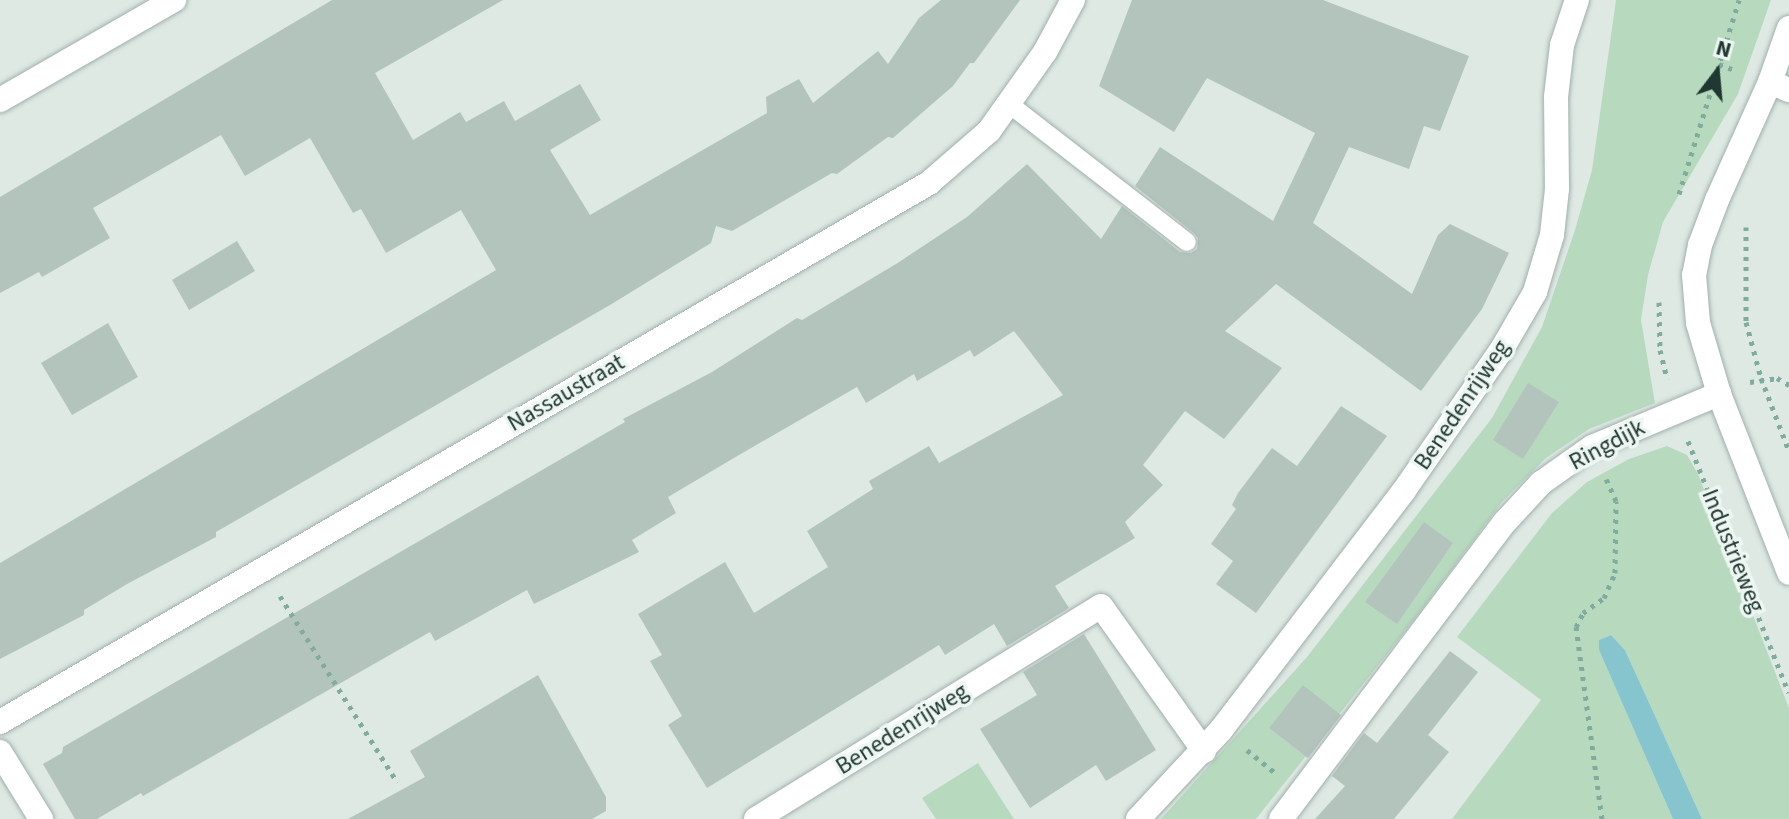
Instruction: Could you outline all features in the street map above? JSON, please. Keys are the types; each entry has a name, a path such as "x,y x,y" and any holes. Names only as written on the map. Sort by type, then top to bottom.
{"street":[{"path":"0,100 174,0"},
{"name":"Nassaustraat","path":"0,722 929,183 989,131 1045,52 1073,0"},
{"name":"Benedenrijweg","path":"1138,819 1204,751 1403,492 1502,349 1535,292 1552,235 1557,189 1556,97 1562,45 1577,0"},
{"path":"1719,394 1698,323 1694,275 1700,245 1717,200 1779,86 1789,28"},
{"name":"Ringdijk","path":"1281,819 1505,522 1541,483 1592,447 1719,394"},
{"name":"Industrieweg","path":"1719,394 1789,573"},
{"name":"Benedenrijweg","path":"756,819 1101,606 1204,751"},
{"path":"0,752 41,819"}],"lane":[{"path":"1009,104 1187,242"}],"path":[{"path":"1676,207 1739,0"},
{"path":"1748,218 1744,264 1746,322 1761,378 1789,451"},
{"path":"1761,378 1777,378 1789,385"},
{"name":"Industrieweg","path":"1675,411 1789,693"},
{"path":"1602,819 1576,627 1583,613 1604,598 1615,573 1616,501"},
{"path":"263,568 397,782"},
{"path":"1221,730 1302,794"}],"green space":[{"path":"1616,0 1771,0 1738,94 1663,222 1648,275 1641,320 1655,403 1589,429 1546,458 1502,502 1414,620 1256,819 1161,819 1307,657 1492,418 1542,327 1575,230 1592,170"},
{"path":"1667,446 1687,455 1698,474 1789,708 1789,819 1702,819 1625,650 1611,635 1599,640 1599,650 1673,819 1452,819 1541,700 1457,637 1552,513 1587,482 1629,459"},
{"path":"978,763 1014,819 936,819 922,798"}],"water":[{"path":"1611,635 1625,650 1702,819 1673,819 1599,650 1599,640"}],"building":[{"path":"332,0 503,0 375,73 413,140 460,112 466,122 504,101 515,121 580,84 601,120 550,150 590,215 767,113 766,97 799,79 813,103 878,51 888,64 919,18 941,0 1020,0 974,63 970,63 953,86 893,138 888,137 837,174 832,173 732,231 716,226 711,243 610,305 216,532 216,537 127,584 84,610 84,615 0,659 0,563 496,270 461,210 386,253 361,209 353,213 310,138 245,176 221,135 93,208 110,238 42,277 39,272 0,293 0,197"},
{"path":"1132,0 1323,0 1469,56 1440,131 1424,126 1409,169 1349,147 1313,223 1412,294 1438,235 1450,224 1509,253 1482,309 1421,391 1276,284 1225,331 1282,368 1224,439 1185,411 1143,465 1163,485 1125,522 1135,538 1055,586 1069,608 1007,646 994,624 945,655 939,645 707,788 668,725 682,716 650,661 662,655 638,614 725,562 754,613 828,567 807,531 873,489 869,481 929,446 939,463 1063,395 1014,331 974,357 970,350 917,381 914,374 866,403 857,387 739,455 668,497 676,513 632,540 639,552 534,604 527,590 435,641 430,632 143,796 141,793 97,819 75,819 43,764 62,753 63,747 625,422 623,419 712,372 797,318 802,320 896,264 967,217 1027,164 1101,239 1122,206 1180,252 1191,253 1197,249 1198,238 1194,233 1135,186 1160,147 1273,221 1315,133 1207,78 1174,132 1099,86"},
{"path":"237,241 255,271 189,310 172,280"},
{"path":"108,323 138,377 72,415 41,363"},
{"path":"1528,383 1559,402 1523,459 1493,440"},
{"path":"1341,406 1387,436 1256,613 1216,584 1233,561 1211,544 1236,509 1232,505 1238,493 1272,448 1297,466"},
{"path":"1424,522 1453,543 1397,624 1365,602"},
{"path":"1084,634 1156,750 1106,781 1096,765 1030,808 980,729 1037,695 1023,672"},
{"path":"1450,651 1478,672 1428,735 1449,752 1394,819 1315,819 1345,786 1332,776 1364,733 1377,743"},
{"path":"538,675 606,797 606,811 592,819 348,819 425,777 410,751"},
{"path":"1303,685 1341,715 1308,758 1269,728"}]}
